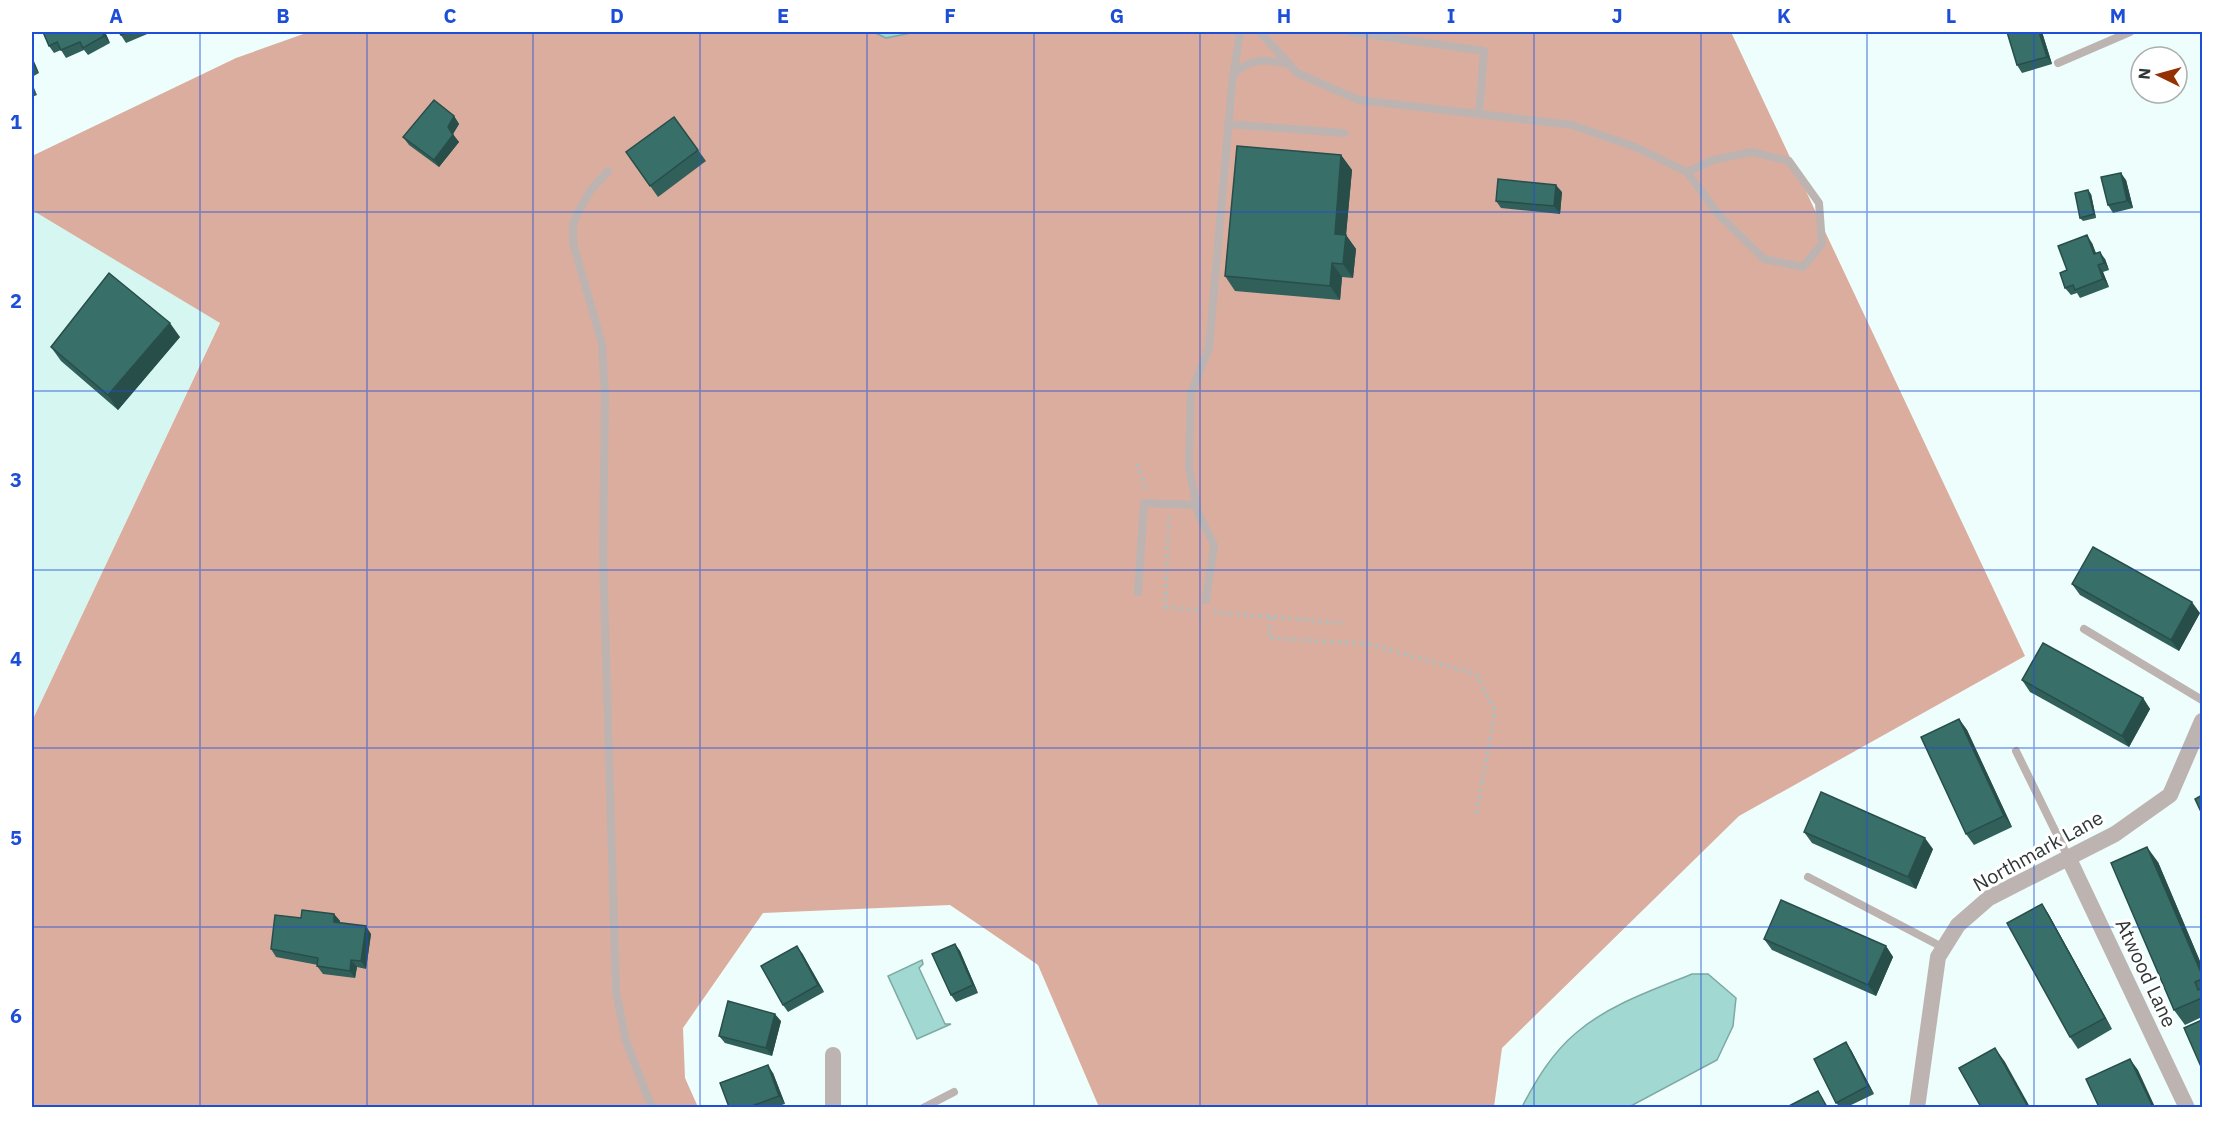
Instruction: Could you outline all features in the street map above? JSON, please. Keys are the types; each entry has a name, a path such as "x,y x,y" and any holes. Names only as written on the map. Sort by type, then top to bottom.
{"street":[{"name":"Northmark Lane","path":"1917,1107 1938,957 1958,925 1989,898 2115,834 2170,795 2202,721"},
{"name":"Atwood Lane","path":"2068,857 2187,1107"},
{"path":"833,1055 833,1107"}],"lane":[{"path":"1206,600 1214,545 1196,505 1189,467 1191,393 1209,348 1228,124 1240,32"},
{"path":"1260,32 1297,72 1359,100 1572,125 1635,147 1687,172 1718,214 1764,259 1803,267 1822,244 1819,203 1789,161 1752,152 1713,160 1687,172"},
{"path":"1351,32 1484,51 1479,114"},
{"path":"2058,63 2130,32"},
{"path":"1234,73 1249,62 1266,59 1289,64"},
{"path":"1228,124 1344,133"},
{"path":"608,171 590,191 578,212 573,224 573,243 602,344 605,397 603,555 616,992 626,1041 652,1107"},
{"path":"1138,591 1144,502 1196,505"},
{"path":"2084,629 2202,700"},
{"path":"2016,752 2068,857"},
{"path":"1808,877 1944,948"},
{"path":"923,1107 954,1092"}],"path":[{"path":"1270,617 1269,638 1368,644 1476,674 1495,711 1476,816"}],"shaded area":[{"path":"309,32 1731,32 2025,656 1739,816 1502,1048 1494,1107 1099,1107 1038,965 950,905 763,913 683,1028 685,1078 698,1107 32,1107 32,721 220,323 32,210 32,156 236,58"},
{"path":"32,210 220,322 32,721"}],"water":[{"path":"873,32 916,32 886,38"},
{"path":"922,960 923,964 919,968 945,1024 951,1024 917,1039 888,976"},
{"path":"1692,974 1708,974 1736,998 1733,1026 1717,1060 1629,1107 1522,1107 1552,1058 1576,1033 1602,1014 1631,999"}],"building":[{"path":"43,32 102,32 104,36 83,48 80,42 61,50 57,42 49,46"},
{"path":"2007,32 2039,32 2047,57 2017,65"},
{"path":"434,100 454,116 448,127 453,135 434,160 403,137"},
{"path":"674,117 698,150 650,186 626,152"},
{"path":"1237,146 1341,155 1335,234 1346,235 1343,264 1332,263 1330,286 1225,276"},
{"path":"2121,173 2127,201 2108,205 2101,177"},
{"path":"1498,179 1556,185 1554,206 1496,201"},
{"path":"2088,190 2094,214 2080,218 2075,193"},
{"path":"2087,235 2094,254 2100,252 2104,263 2098,265 2103,279 2075,290 2073,285 2065,288 2060,273 2067,270 2058,246"},
{"path":"109,273 170,323 108,395 51,347"},
{"path":"2093,547 2192,602 2171,640 2072,584"},
{"path":"2043,643 2143,698 2122,736 2022,680"},
{"path":"1959,719 2004,816 1966,834 1921,737"},
{"path":"1821,792 1925,838 1908,877 1804,832"},
{"path":"2202,795 2202,814 2195,799"},
{"path":"2147,847 2202,975 2202,979 2195,982 2198,990 2202,988 2202,998 2174,1010 2111,863"},
{"path":"1781,900 1886,946 1868,985 1764,939"},
{"path":"2042,904 2105,1018 2070,1037 2007,923"},
{"path":"302,910 334,914 334,922 366,926 361,961 351,960 350,971 317,966 318,958 271,949 275,915 301,918"},
{"path":"955,944 973,985 951,995 932,954"},
{"path":"797,946 818,985 783,1005 761,966"},
{"path":"728,1001 775,1014 766,1048 719,1036"},
{"path":"2202,1020 2202,1069 2184,1028"},
{"path":"1846,1042 1868,1086 1836,1103 1814,1059"},
{"path":"1995,1048 2028,1107 1981,1107 1959,1068"},
{"path":"2130,1059 2153,1107 2099,1107 2086,1079"},
{"path":"768,1065 779,1096 749,1107 729,1107 720,1083"},
{"path":"1818,1091 1827,1107 1787,1107"}]}
